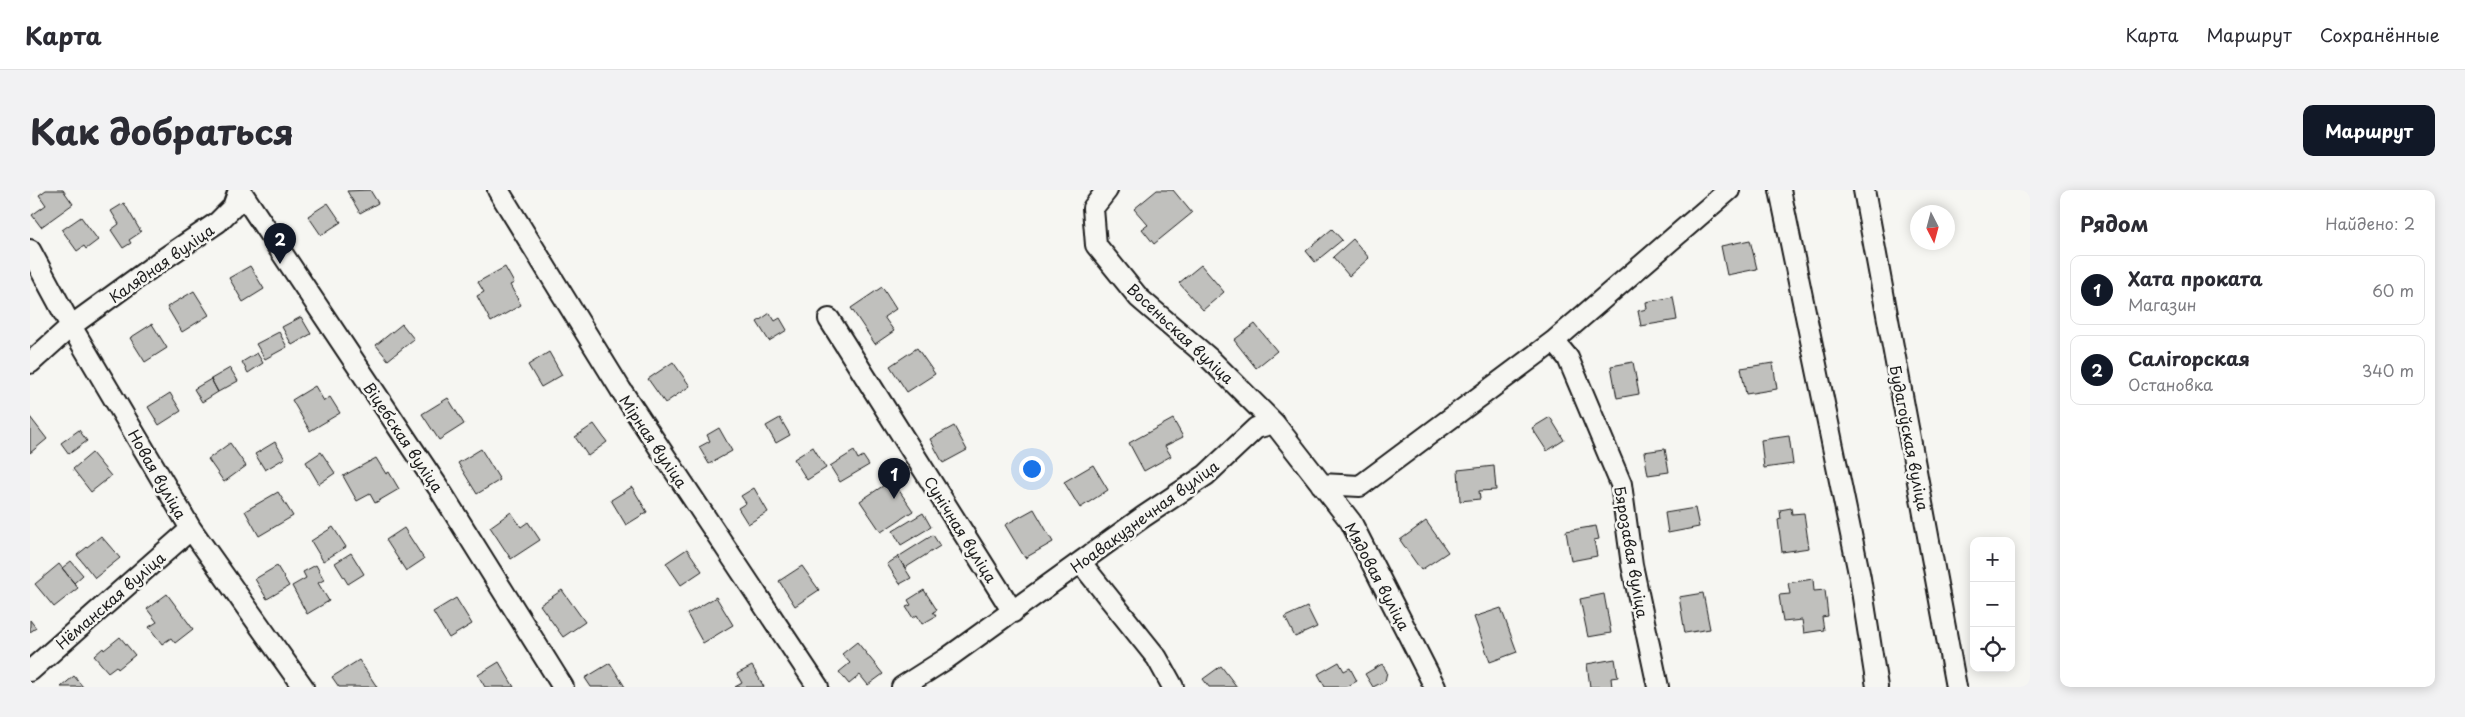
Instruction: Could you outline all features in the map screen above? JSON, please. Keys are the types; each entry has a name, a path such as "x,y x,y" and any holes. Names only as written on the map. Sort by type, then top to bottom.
{"street":[{"name":"Калядная вуліца","path":"30,363 71,326 218,222 233,206 240,190"},
{"name":"Віцебская вуліца","path":"240,190 438,487 564,687"},
{"name":"Мірная вуліца","path":"498,190 621,390 818,687"},
{"name":"Восеньская вуліца","path":"1108,190 1093,208 1096,245 1139,298 1209,358 1274,423"},
{"path":"1351,522 1360,486 1554,341 1729,190"},
{"path":"1780,190 1860,578 1877,687"},
{"name":"Будагоўская вуліца","path":"1864,190 1956,687"},
{"name":"Новая вуліца","path":"30,250 71,326 191,529 303,687"},
{"name":"Сунічная вуліца","path":"828,319 1013,612"},
{"name":"Бярозавая вуліца","path":"1554,341 1568,358 1621,484 1632,565 1658,687"},
{"name":"Мядовая вуліца","path":"1274,423 1351,522 1436,687"},
{"name":"Ноавакузнечная вуліца","path":"1013,612 1206,475 1256,428 1274,423"},
{"path":"1321,484 1360,486"},
{"name":"Нёманская вуліца","path":"30,670 191,529"},
{"path":"1081,563 1158,658 1165,684"},
{"path":"902,687 1013,612"}],"building":[{"path":"46,190 63,190 73,204 41,227 32,215 46,205 39,195"},
{"path":"370,190 378,203 360,213 347,191"},
{"path":"1157,190 1173,190 1192,213 1154,244 1142,229 1148,225 1134,209"},
{"path":"124,203 141,232 129,240 131,243 123,248 111,230 119,224 111,211"},
{"path":"328,203 341,222 321,235 308,216"},
{"path":"81,217 98,240 86,249 84,246 77,251 62,230"},
{"path":"1332,229 1342,240 1315,262 1306,251"},
{"path":"1353,239 1369,258 1349,276 1333,257"},
{"path":"1750,240 1757,269 1727,275 1721,246"},
{"path":"1201,265 1224,292 1203,310 1179,283"},
{"path":"250,266 264,289 243,302 229,278"},
{"path":"505,267 514,283 510,285 521,305 491,322 477,296 484,292 478,282"},
{"path":"882,287 896,309 884,317 894,331 875,344 851,308"},
{"path":"194,291 209,315 182,332 167,307"},
{"path":"1673,297 1677,320 1641,326 1638,311 1647,309 1646,302"},
{"path":"770,313 775,321 780,318 787,330 769,341 757,322"},
{"path":"301,317 311,334 292,345 282,327"},
{"path":"152,324 167,348 145,362 130,338"},
{"path":"402,324 414,339 388,360 376,345"},
{"path":"1255,324 1277,351 1256,368 1234,340"},
{"path":"279,332 287,347 265,359 256,344"},
{"path":"917,348 935,374 907,392 890,366"},
{"path":"549,352 562,375 541,387 528,365"},
{"path":"257,353 263,363 248,373 242,362"},
{"path":"673,362 690,386 665,403 648,379"},
{"path":"1633,362 1639,394 1617,398 1611,366"},
{"path":"1773,363 1777,389 1746,394 1741,368"},
{"path":"230,368 238,381 218,392 211,379"},
{"path":"211,379 218,392 202,402 194,389"},
{"path":"315,386 324,401 330,397 340,413 310,431 292,400"},
{"path":"170,393 181,411 159,425 148,407"},
{"path":"448,398 464,424 439,440 422,414"},
{"path":"30,417 47,439 30,453"},
{"path":"1550,417 1564,440 1547,451 1532,428"},
{"path":"780,418 790,435 776,443 766,426"},
{"path":"1173,419 1183,437 1165,446 1171,456 1144,471 1129,443"},
{"path":"594,424 607,442 588,456 575,437"},
{"path":"954,426 967,450 943,463 930,439"},
{"path":"719,428 732,451 709,464 699,447 710,441 707,435"},
{"path":"79,430 87,441 69,454 61,443"},
{"path":"1789,436 1793,464 1764,468 1761,440"},
{"path":"275,442 285,458 265,470 255,454"},
{"path":"230,443 246,466 224,482 208,459"},
{"path":"813,447 826,468 807,480 794,459"},
{"path":"481,449 500,480 477,494 458,463"},
{"path":"1665,449 1669,472 1648,475 1644,452"},
{"path":"854,451 858,459 863,456 869,465 840,482 830,466"},
{"path":"321,452 335,473 319,484 306,462"},
{"path":"92,453 111,476 91,492 73,469"},
{"path":"376,458 386,474 389,472 399,489 375,503 370,494 357,501 343,476"},
{"path":"1093,465 1108,490 1080,508 1064,482"},
{"path":"1494,466 1496,490 1479,491 1480,499 1460,501 1458,470"},
{"path":"892,480 913,511 881,532 860,501"},
{"path":"632,487 647,512 626,525 611,500"},
{"path":"754,488 768,512 748,524 738,508 746,503 741,496"},
{"path":"278,492 293,516 259,536 245,511"},
{"path":"1695,508 1699,527 1668,533 1665,513"},
{"path":"1791,508 1792,514 1804,513 1809,548 1782,552 1778,520 1781,519 1780,510"},
{"path":"1034,509 1053,542 1025,558 1005,525"},
{"path":"511,512 521,527 528,522 540,540 511,559 490,527"},
{"path":"923,513 931,527 901,545 893,531"},
{"path":"1426,521 1448,552 1421,570 1400,540"},
{"path":"1596,526 1599,539 1594,540 1597,556 1571,561 1566,531"},
{"path":"333,527 346,547 323,561 311,541"},
{"path":"404,528 424,559 406,571 386,540"},
{"path":"933,535 940,546 905,568 898,557"},
{"path":"101,536 120,558 95,578 77,555"},
{"path":"687,549 702,571 681,585 666,563"},
{"path":"351,553 364,574 348,584 335,563"},
{"path":"898,557 911,578 900,584 887,564"},
{"path":"71,561 83,575 74,583 62,568"},
{"path":"59,564 78,588 54,607 35,584"},
{"path":"316,565 324,580 318,583 329,601 307,614 292,586 306,578 303,572"},
{"path":"277,566 289,586 267,599 255,579"},
{"path":"802,566 819,590 795,606 779,581"},
{"path":"1813,579 1814,591 1825,590 1828,616 1822,617 1824,630 1804,633 1802,620 1783,622 1779,595 1790,594 1788,583"},
{"path":"562,590 585,622 563,637 540,605"},
{"path":"924,590 937,610 933,612 936,616 922,624 917,615 913,618 906,607 911,605 908,600"},
{"path":"1703,593 1710,629 1685,633 1679,597"},
{"path":"167,594 193,629 175,643 171,638 162,644 149,627 157,622 147,609"},
{"path":"1604,594 1611,633 1588,637 1580,599"},
{"path":"716,597 733,625 703,643 687,614"},
{"path":"456,598 472,624 449,638 433,612"},
{"path":"1307,607 1317,627 1295,637 1285,617"},
{"path":"1501,608 1517,652 1490,662 1474,617"},
{"path":"30,620 36,628 30,632"},
{"path":"120,637 135,655 118,669 116,666 108,672 94,656"},
{"path":"857,642 883,674 868,685 860,675 849,684 839,672 850,663 842,654"},
{"path":"1615,659 1618,677 1611,678 1612,687 1590,687 1587,664"},
{"path":"359,660 377,687 339,687 332,677"},
{"path":"499,662 514,687 485,687 478,675"},
{"path":"1339,662 1344,671 1350,668 1357,681 1346,687 1325,687 1318,674"},
{"path":"610,663 625,687 591,687 585,678"},
{"path":"1382,664 1387,672 1385,681 1373,687 1365,674"},
{"path":"752,666 764,687 735,687 742,683 737,674"},
{"path":"1221,666 1237,687 1209,687 1203,679"},
{"path":"74,676 83,687 61,687"}],"place":[{"name":"Салігорская","path":"280,264"},
{"name":"Хата проката","path":"894,499"}]}
